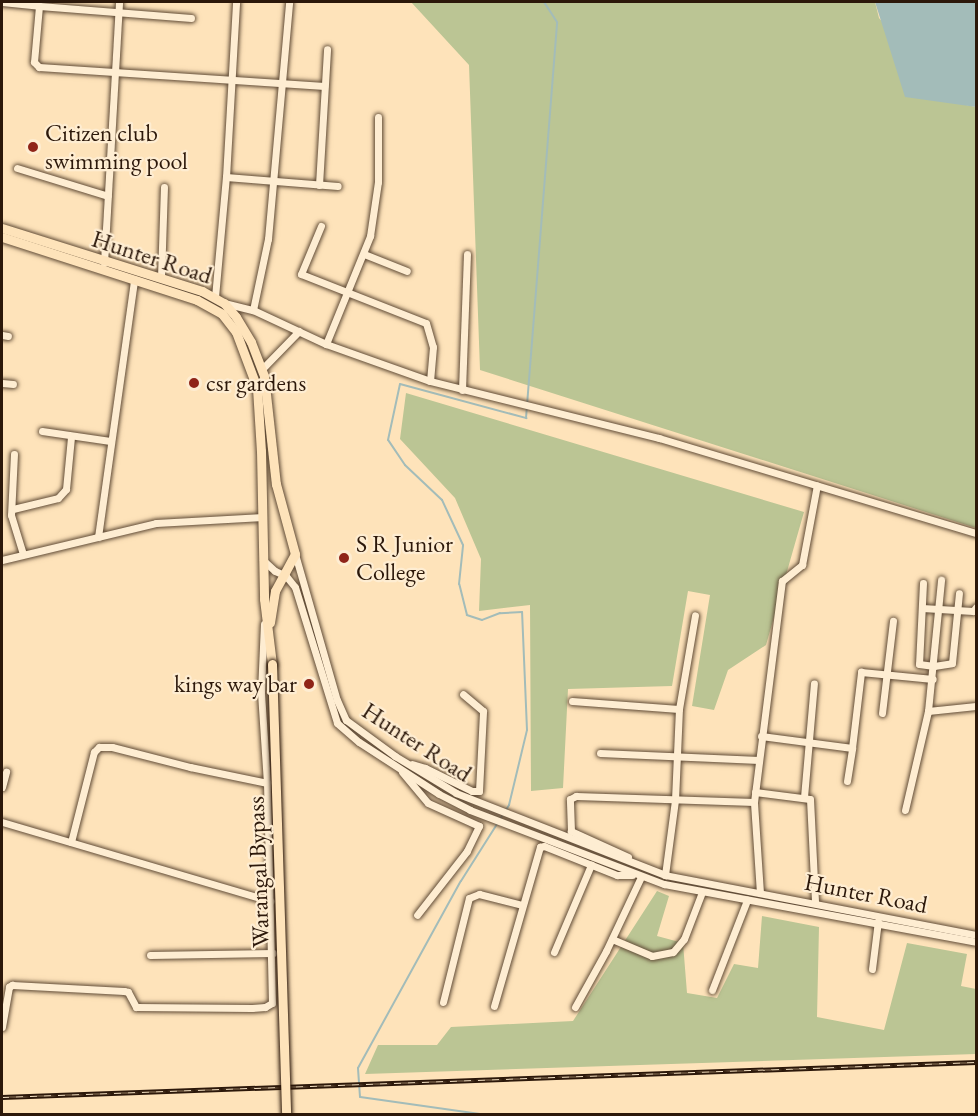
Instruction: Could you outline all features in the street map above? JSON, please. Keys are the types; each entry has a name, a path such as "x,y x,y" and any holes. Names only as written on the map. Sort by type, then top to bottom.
{"main road":[{"name":"Hunter Road","path":"2,228 161,277 215,297 224,303 251,342 262,369 275,473 295,554"},
{"name":"Hunter Road","path":"2,237 104,271 177,292 210,306 222,314 236,332 256,381 263,560"},
{"path":"263,515 283,512"},
{"name":"Warangal Bypass","path":"269,628 275,591 282,574 295,554"},
{"name":"Warangal Bypass","path":"263,560 265,609 272,664 286,1114"}],"street":[{"path":"2,2 191,18"},
{"path":"104,271 119,2"},
{"path":"215,297 226,177 236,2"},
{"path":"253,310 268,239 289,2"},
{"path":"39,6 35,65 225,82 232,80 324,86"},
{"path":"319,185 327,50"},
{"path":"326,344 370,236 378,182 378,117"},
{"path":"17,168 108,196"},
{"path":"226,177 338,186"},
{"path":"161,277 164,187"},
{"path":"321,226 301,274 426,323 433,347 430,381"},
{"path":"364,254 407,271"},
{"path":"462,390 467,254"},
{"path":"98,537 134,280"},
{"path":"224,303 253,310 326,344 430,381 659,438 976,532"},
{"path":"262,369 299,331"},
{"path":"2,383 13,384"},
{"path":"42,432 110,441"},
{"path":"2,516 58,498 66,489 71,437"},
{"path":"14,454 12,512 23,555"},
{"path":"760,893 754,802 782,581 802,565 817,486"},
{"path":"2,560 156,523 263,515"},
{"name":"Hunter Road","path":"295,554 342,714 359,732 407,763 474,801 665,875 976,935"},
{"name":"Hunter Road","path":"263,560 295,587 337,723 359,742 438,794 470,810 638,875 702,892 976,942"},
{"path":"905,810 928,711 933,679 941,580"},
{"path":"923,583 918,662 934,666 952,663 959,593"},
{"path":"921,608 973,611 976,607"},
{"path":"2,1028 9,987 12,985 124,991 128,992 136,1007 270,1006 273,1000 273,952 261,692 265,609"},
{"path":"665,875 675,800 679,709 695,615"},
{"path":"882,713 893,621"},
{"path":"847,781 859,674 866,671 933,679"},
{"path":"804,798 814,683"},
{"path":"407,763 425,768 471,791 479,791 483,711 463,694"},
{"path":"572,701 679,709"},
{"path":"928,711 976,706"},
{"path":"761,736 852,748"},
{"path":"71,843 94,752 99,747 112,747 267,783"},
{"path":"600,753 759,760"},
{"path":"401,770 428,803 479,826 467,851 417,915"},
{"path":"2,788 6,772"},
{"path":"755,792 810,799 815,903"},
{"path":"637,865 620,852 571,831 570,799 576,796 754,802"},
{"path":"2,822 271,901"},
{"path":"494,1006 522,905 542,846 617,875 638,875 612,939 575,1007"},
{"path":"554,952 591,865"},
{"path":"612,939 652,956 673,952 684,939 702,892"},
{"path":"443,1002 469,898 480,894 522,905"},
{"path":"712,990 747,900"},
{"path":"872,969 879,916"},
{"path":"150,955 273,952"}],"green space":[{"path":"411,2 875,2 879,18 951,102 976,107 976,528 480,370 469,65"},
{"path":"406,393 804,512 766,645 728,670 714,710 692,706 710,595 688,591 672,686 568,689 563,788 531,791 530,605 479,611 481,559 455,498 400,439"},
{"path":"657,891 669,896 657,936 683,943 687,993 717,998 734,964 758,968 762,916 819,927 817,1017 884,1030 907,943 967,954 961,986 976,989 976,1054 365,1074 378,1045 437,1045 451,1027 573,1021"}],"water":[{"path":"875,2 976,2 976,107 905,97"}],"waterway":[{"path":"480,1114 360,1097 358,1068 461,881 509,805 527,730 522,612 500,613 482,620 467,615 459,584 463,545 442,500 405,465 388,440 400,384 526,418 557,22 544,2"}],"railway":[{"path":"2,1097 976,1062"}],"place":[{"name":"Citizen club swimming pool","path":"33,147"},
{"name":"csr gardens","path":"194,383"},
{"name":"S R Junior College","path":"344,558"},
{"name":"kings way bar","path":"309,684"}]}
